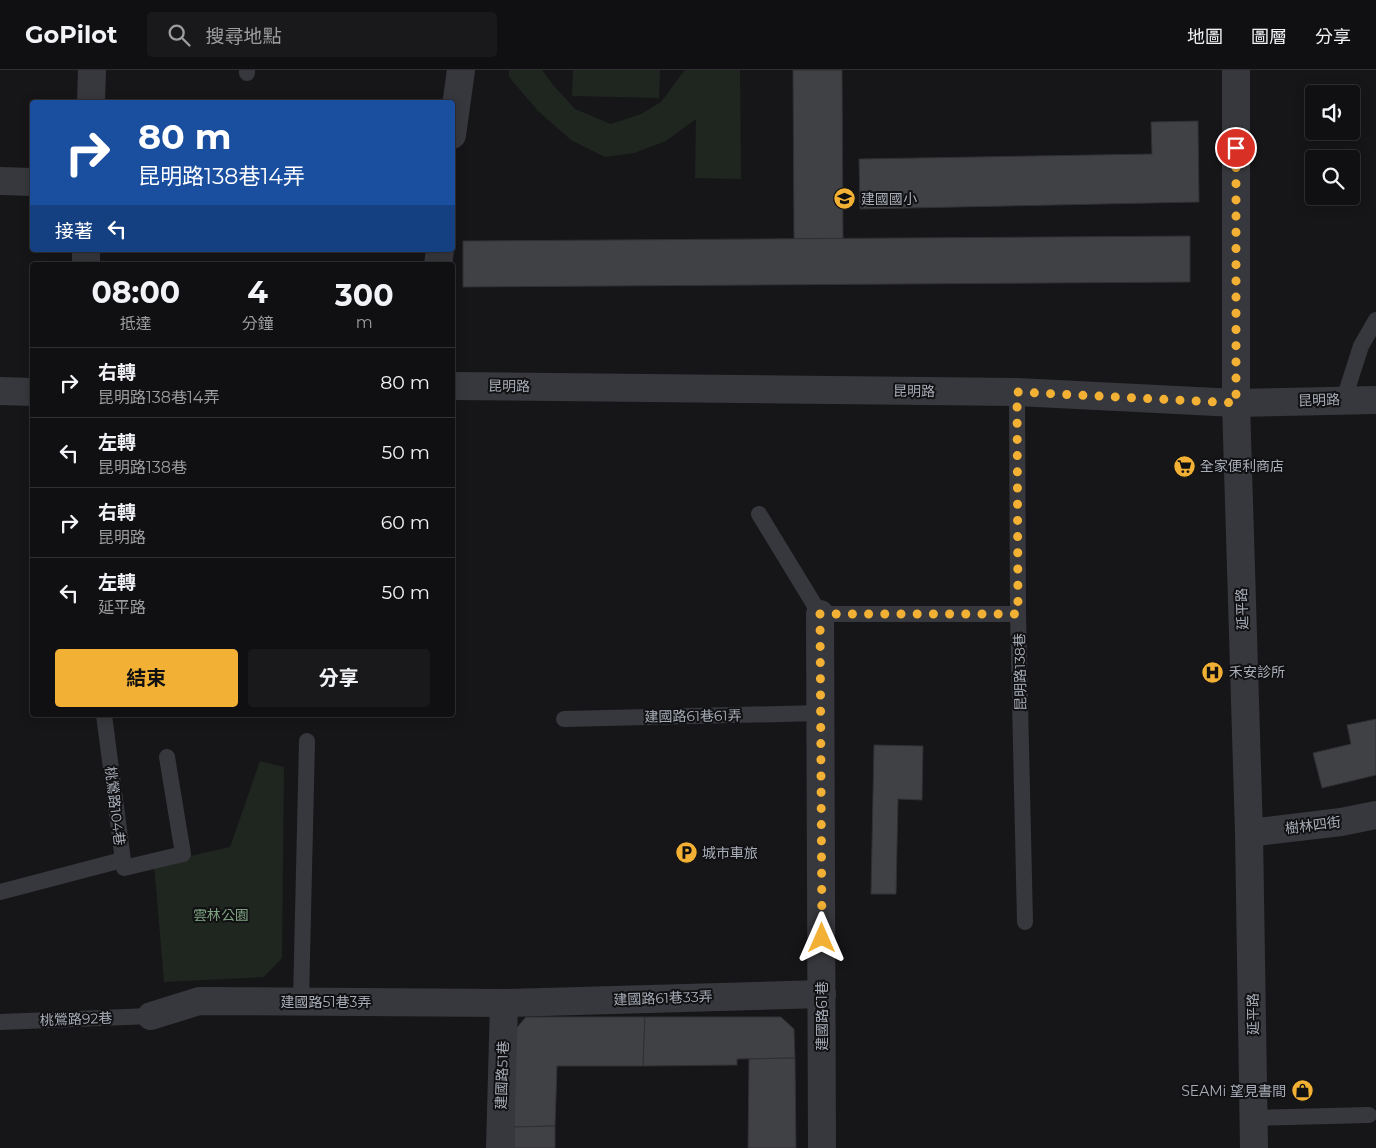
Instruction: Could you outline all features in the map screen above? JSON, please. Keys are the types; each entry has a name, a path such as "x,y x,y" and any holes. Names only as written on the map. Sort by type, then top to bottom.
{"street":[{"path":"91,100 92,70"},
{"path":"455,113 461,70"},
{"name":"延平路","path":"1236,70 1236,403 1249,833 1254,1148"},
{"path":"0,181 30,182"},
{"name":"昆明路","path":"455,386 1017,392 1236,403 1344,399 1376,400"},
{"path":"0,391 30,392"},
{"name":"建國路61巷","path":"820,614 822,1148"},
{"name":"樹林四街","path":"1249,833 1341,822 1376,815"},
{"name":"建國路61巷33弄","path":"504,1003 822,994"},
{"name":"建國路51巷3弄","path":"151,1016 199,1000 504,1003"},
{"name":"建國路51巷","path":"500,1148 504,1003"}],"lane":[{"path":"1344,399 1361,346 1376,320"},
{"name":"昆明路138巷","path":"1017,392 1018,614 1025,922"},
{"path":"759,514 820,614 1018,614"},
{"name":"建國路61巷61弄","path":"564,720 821,714"},
{"name":"桃鶯路104巷","path":"0,892 122,860 104,717"},
{"path":"301,1001 307,741"},
{"path":"122,860 124,868 183,854 167,757"},
{"name":"桃鶯路92巷","path":"0,1022 151,1016"},
{"path":"1255,1118 1369,1115"}],"green space":[{"path":"509,70 542,70 575,109 611,124 641,114 661,102 685,70 740,70 741,179 695,178 696,119 666,141 634,153 605,157 571,140 538,111 509,77"},
{"path":"573,70 660,70 659,98 572,96"},
{"name":"雲林公園","path":"260,761 284,767 282,958 264,977 164,982 154,864 230,847"}],"building":[{"path":"793,70 842,70 843,239 794,239"},
{"path":"1198,121 1199,202 860,209 859,159 1152,154 1151,122"},
{"path":"1190,236 1190,282 463,287 463,241"},
{"path":"1376,719 1376,775 1322,788 1313,753 1351,744 1347,725"},
{"path":"874,745 923,746 922,800 898,799 896,894 871,894"},
{"path":"526,1017 645,1017 643,1066 557,1066 555,1126 514,1127 513,1032"},
{"path":"645,1017 781,1017 794,1029 795,1058 737,1059 737,1065 643,1066"},
{"path":"795,1058 796,1148 748,1148 749,1059"},
{"path":"555,1126 555,1148 514,1148 514,1127"}],"place":[{"name":"建國國小","path":"845,199"},
{"name":"全家便利商店","path":"1184,466"},
{"name":"禾安診所","path":"1213,672"},
{"name":"城市車旅","path":"686,853"},
{"name":"SEAMi 望見書間","path":"1302,1091"}],"route":[{"path":"822,938 820,614 1018,614 1017,392 1236,403 1236,148"}]}
